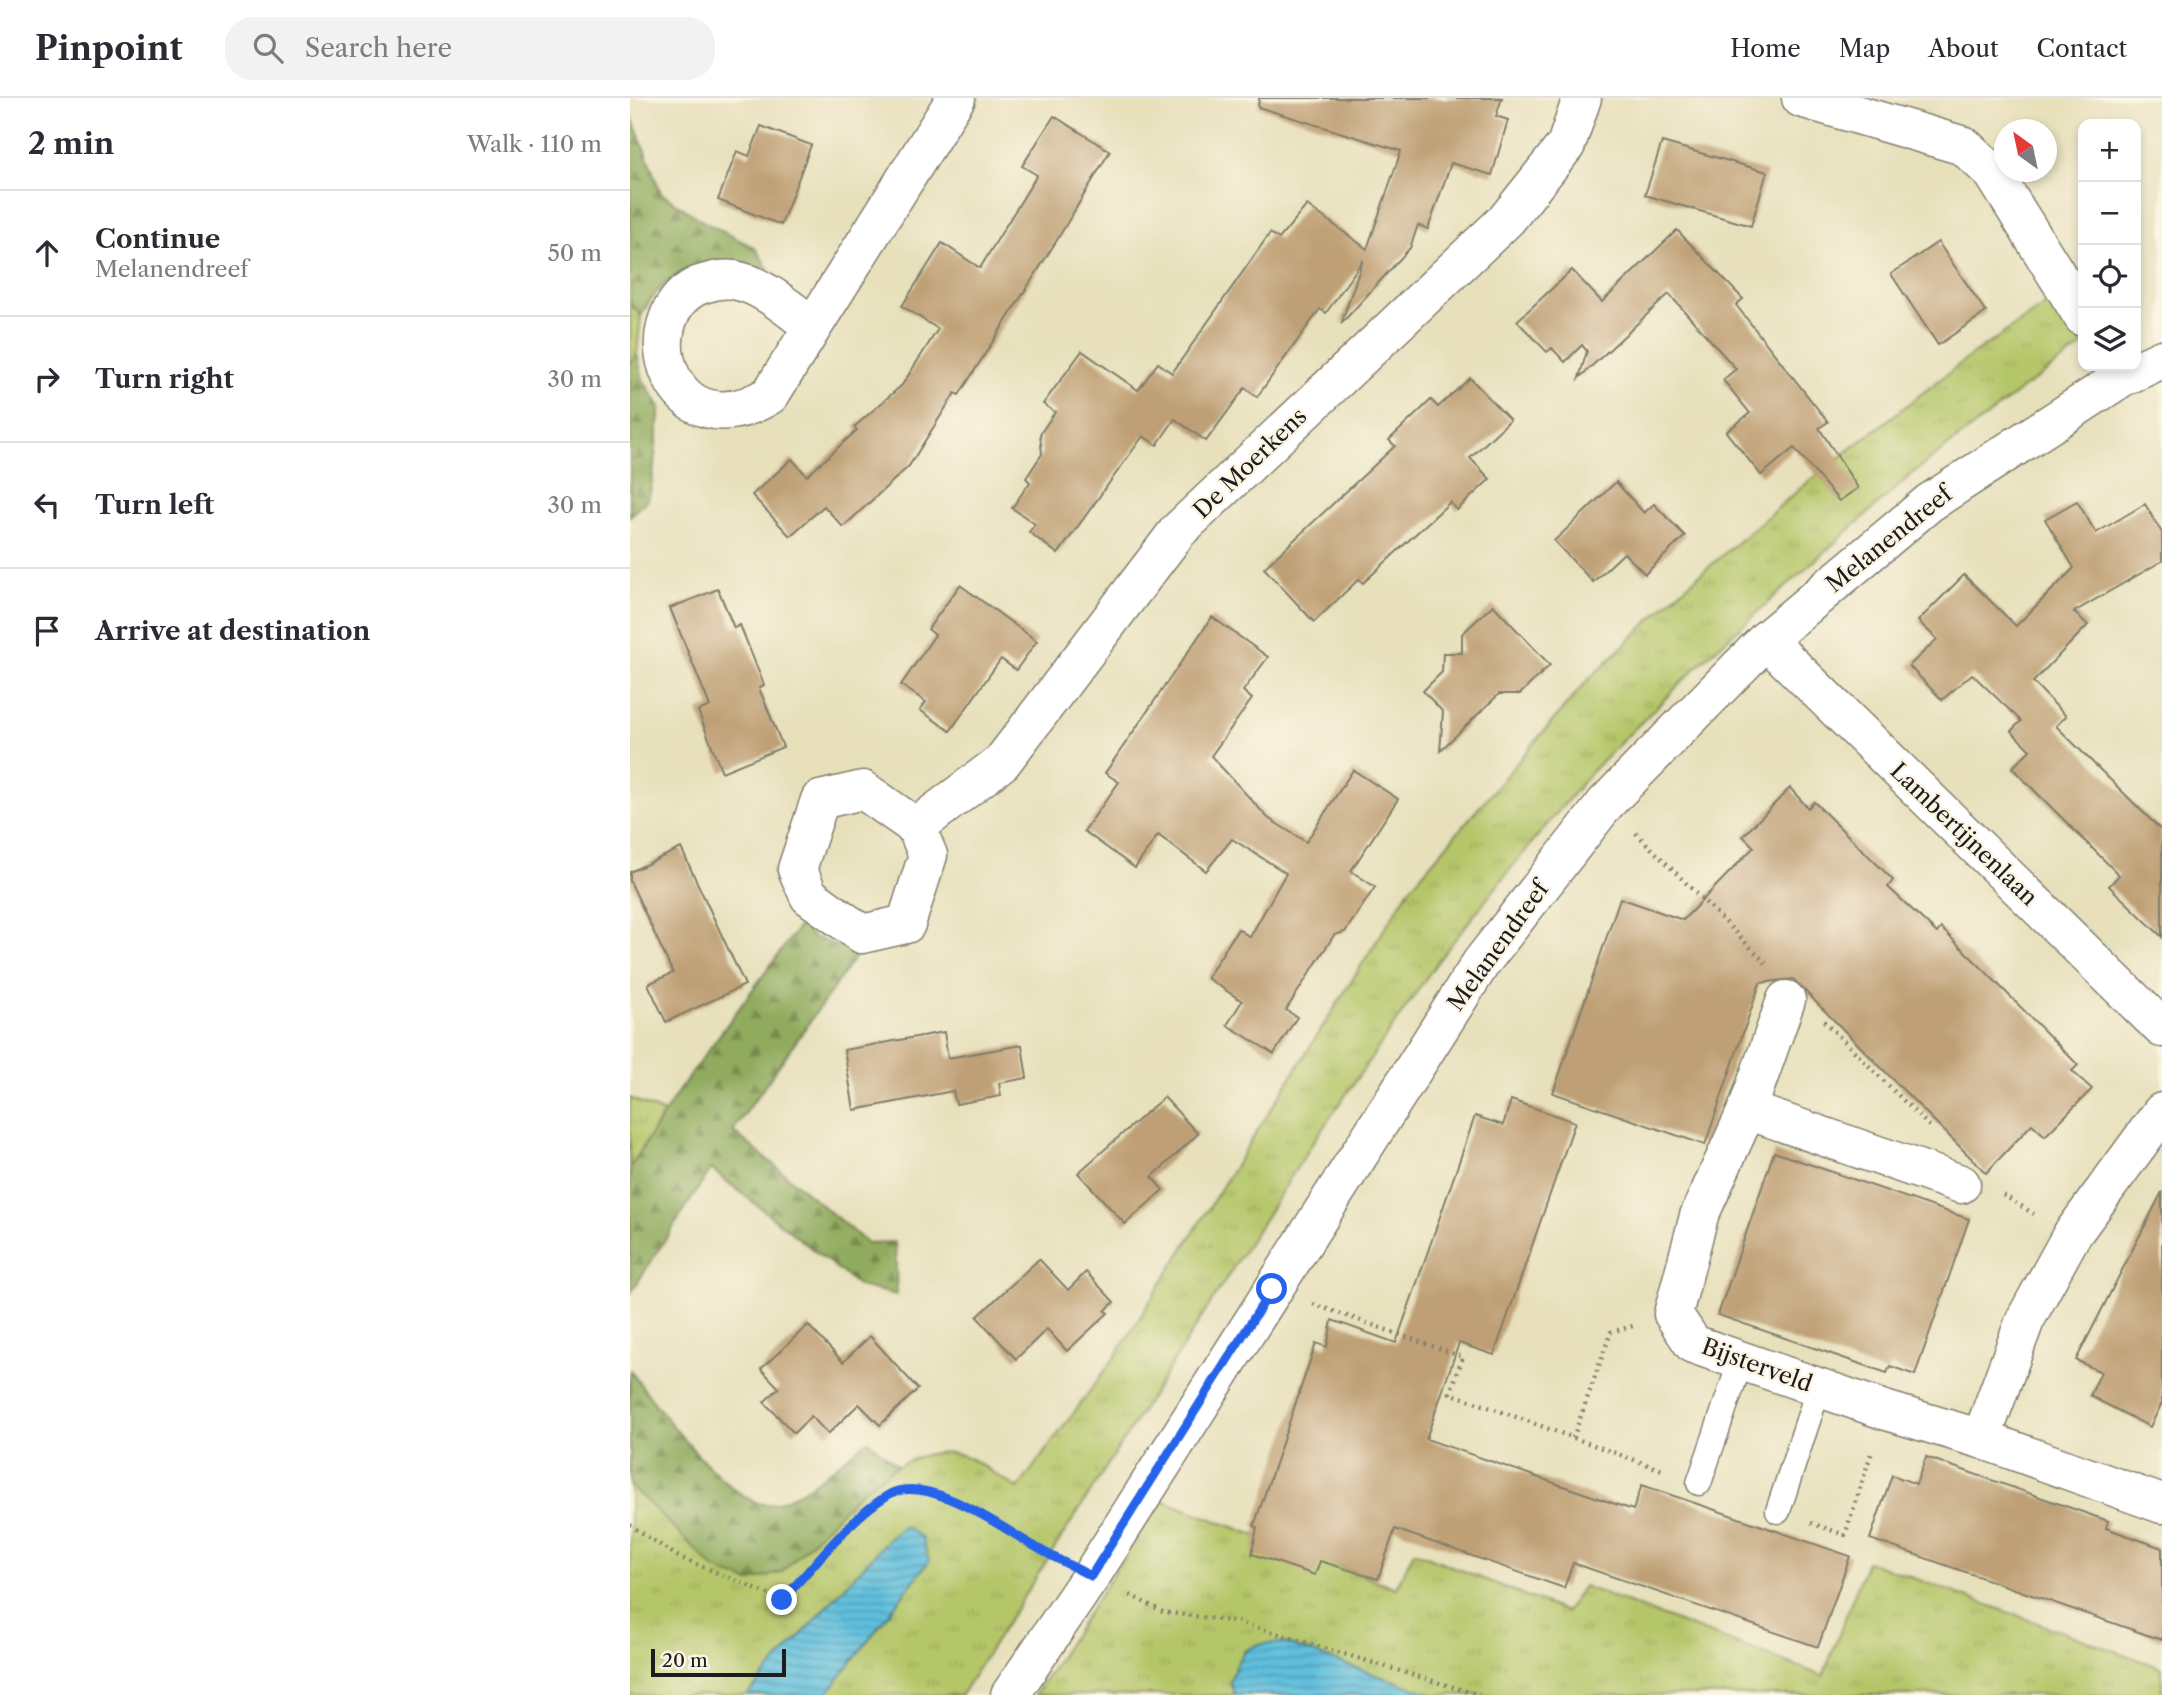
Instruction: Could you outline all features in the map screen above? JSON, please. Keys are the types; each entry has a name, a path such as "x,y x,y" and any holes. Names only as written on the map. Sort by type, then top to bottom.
{"street":[{"path":"812,326 851,269 956,98"},
{"name":"De Moerkens","path":"916,827 1002,762 1178,531 1507,219 1566,145 1583,98"},
{"path":"1801,98 1964,146 1993,173 2078,309"},
{"name":"Melanendreef","path":"1010,1695 1091,1576 1481,963 1606,803 1766,640 1929,503 2118,372 2162,359"},
{"name":"Lambertijnenlaan","path":"1766,640 2162,1028"},
{"path":"1673,1314 1699,1216 1747,1110 1786,1000"},
{"path":"1747,1110 1961,1184"},
{"path":"1981,1439 2025,1320 2071,1236 2162,1112"},
{"name":"Bijsterveld","path":"1673,1314 1693,1343 1884,1410 1981,1439 2162,1504"}],"lane":[{"path":"1699,1483 1741,1360"},
{"path":"1778,1511 1819,1387"}],"path":[{"path":"1961,1184 1990,1187 2071,1236"},
{"path":"1272,1289 1463,1357 1450,1393 1699,1483"},
{"path":"1573,1438 1611,1332 1673,1314"},
{"path":"1778,1511 1845,1535 1884,1410"},
{"path":"630,1525 677,1556 782,1600 859,1519 890,1493 916,1488 981,1513 1035,1547 1163,1612 1239,1622 1479,1695"}],"green space":[{"path":"630,112 661,193 704,222 755,248 769,270 730,264 695,267 665,284 641,316 630,303"},
{"path":"2060,295 2078,324 2078,350 1913,473 1706,658 1591,772 1520,857 1438,961 1314,1141 961,1695 826,1695 929,1561 904,1527 890,1537 747,1695 630,1695 630,1485 640,1496 782,1571 838,1512 885,1474 909,1460 934,1453 958,1454 973,1460 1018,1488 1115,1357 1410,888 1587,681 1676,595 1802,487 1970,356"},
{"path":"630,303 641,316 637,354 630,366"},
{"path":"637,354 643,380 660,407 649,495 647,501 630,516 630,366"},
{"path":"803,921 810,936 858,953 733,1131 867,1243 895,1242 897,1295 859,1286 711,1169 630,1294 630,1168 679,1090"},
{"path":"630,1098 664,1113 630,1168"},
{"path":"630,1370 694,1450 735,1490 754,1501 770,1504 795,1495 868,1440 897,1465 860,1492 782,1572 749,1582 715,1569 630,1485"},
{"path":"1161,1500 1396,1588 1414,1551 1566,1612 1583,1586 1823,1676 1867,1561 2162,1668 2162,1695 1434,1695 1284,1643 1259,1644 1244,1651 1230,1682 1235,1695 1035,1695"}],"water":[{"path":"904,1526 922,1538 929,1561 826,1695 747,1695 890,1537"},
{"path":"1284,1643 1434,1695 1235,1695 1230,1682 1242,1655 1254,1647"}],"building":[{"path":"1259,98 1502,98 1496,116 1508,120 1492,175 1451,163 1428,229 1418,225 1410,248 1341,324 1363,260 1326,313 1320,309 1257,397 1245,388 1206,441 1175,419 1157,445 1143,436 1058,554 1029,532 1035,524 1012,508 1030,482 1026,478 1042,454 1040,434 1055,412 1043,404 1082,351 1138,390 1158,363 1172,373 1270,233 1279,239 1307,205 1367,249 1401,151 1258,107"},
{"path":"1054,116 1110,151 1057,240 959,395 955,393 909,466 843,527 824,506 790,536 752,495 792,459 807,476 857,430 854,427 902,385 938,329 902,306 942,243 980,268 1037,175 1022,166"},
{"path":"761,126 811,145 781,225 718,200 737,151 749,156"},
{"path":"1662,142 1767,172 1751,226 1645,195"},
{"path":"1677,230 1743,299 1736,305 1828,422 1819,428 1858,488 1839,501 1794,448 1761,475 1726,432 1750,413 1723,380 1736,369 1669,294 1579,378 1587,351 1582,345 1565,362 1552,348 1547,352 1517,321 1572,270 1602,302"},
{"path":"1938,242 1986,312 1938,345 1891,274"},
{"path":"1470,378 1510,420 1470,458 1490,479 1457,510 1450,502 1363,583 1359,579 1314,622 1264,568 1395,446 1389,440 1431,400 1438,407"},
{"path":"1616,482 1644,513 1654,504 1685,536 1645,574 1624,553 1593,582 1554,541"},
{"path":"2077,501 2096,533 2145,504 2162,533 2162,561 2074,612 2088,625 2033,682 2066,716 2056,726 2162,831 2162,937 2109,886 2119,875 2012,768 2030,750 2011,731 2021,721 1972,674 1942,700 1909,666 1937,639 1918,621 1964,575 2016,626 2074,568 2045,519"},
{"path":"960,585 1037,641 1016,670 1001,659 950,731 920,710 926,702 901,685 935,635 928,629"},
{"path":"718,589 734,628 740,625 764,685 759,688 783,747 722,772 698,711 710,706 670,608"},
{"path":"1493,605 1550,665 1520,694 1499,694 1440,751 1443,712 1423,691 1442,672 1443,653 1462,653 1462,634"},
{"path":"1212,617 1268,657 1243,691 1252,699 1211,756 1268,818 1306,842 1353,770 1398,799 1351,871 1375,887 1345,932 1334,935 1286,1010 1297,1017 1274,1054 1227,1025 1242,1001 1207,978 1238,929 1250,937 1286,873 1232,839 1206,871 1158,835 1135,868 1084,831 1119,782 1105,773"},
{"path":"1790,788 1808,808 1814,802 1893,880 1888,887 1937,933 1941,928 1986,972 2078,1065 2072,1071 2092,1089 2045,1136 2032,1124 1986,1173 1793,979 1760,983 1705,1145 1553,1093 1620,898 1683,920 1754,847 1743,836"},
{"path":"681,848 745,985 666,1022 648,984 673,973 630,881 630,872"},
{"path":"944,1032 948,1058 1022,1045 1027,1078 999,1083 1001,1096 956,1104 953,1091 854,1110 844,1050"},
{"path":"1164,1097 1198,1134 1152,1177 1163,1190 1125,1224 1078,1173"},
{"path":"1511,1100 1575,1122 1494,1355 1459,1343 1426,1439 1633,1510 1642,1485 1850,1556 1818,1647 1573,1563 1564,1588 1395,1529 1378,1579 1320,1561 1315,1575 1252,1554 1257,1527 1254,1526 1316,1343 1327,1347 1332,1320 1396,1343 1475,1116 1503,1125"},
{"path":"1774,1152 1969,1219 1915,1375 1890,1366 1887,1373 1718,1315"},
{"path":"2162,1192 2162,1403 2150,1427 2090,1396 2101,1372 2076,1360"},
{"path":"1039,1259 1068,1290 1086,1272 1114,1302 1105,1311 1108,1313 1067,1351 1047,1329 1016,1359 977,1317"},
{"path":"808,1325 843,1362 870,1336 918,1389 880,1425 859,1404 828,1434 811,1416 794,1433 764,1402 779,1388 761,1369"},
{"path":"1926,1457 2108,1521 2106,1528 2162,1548 2162,1640 1870,1539 1892,1475 1916,1484"}],"route":[{"path":"782,1600 859,1519 890,1493 916,1488 981,1513 1035,1547 1091,1576 1272,1289"}]}
